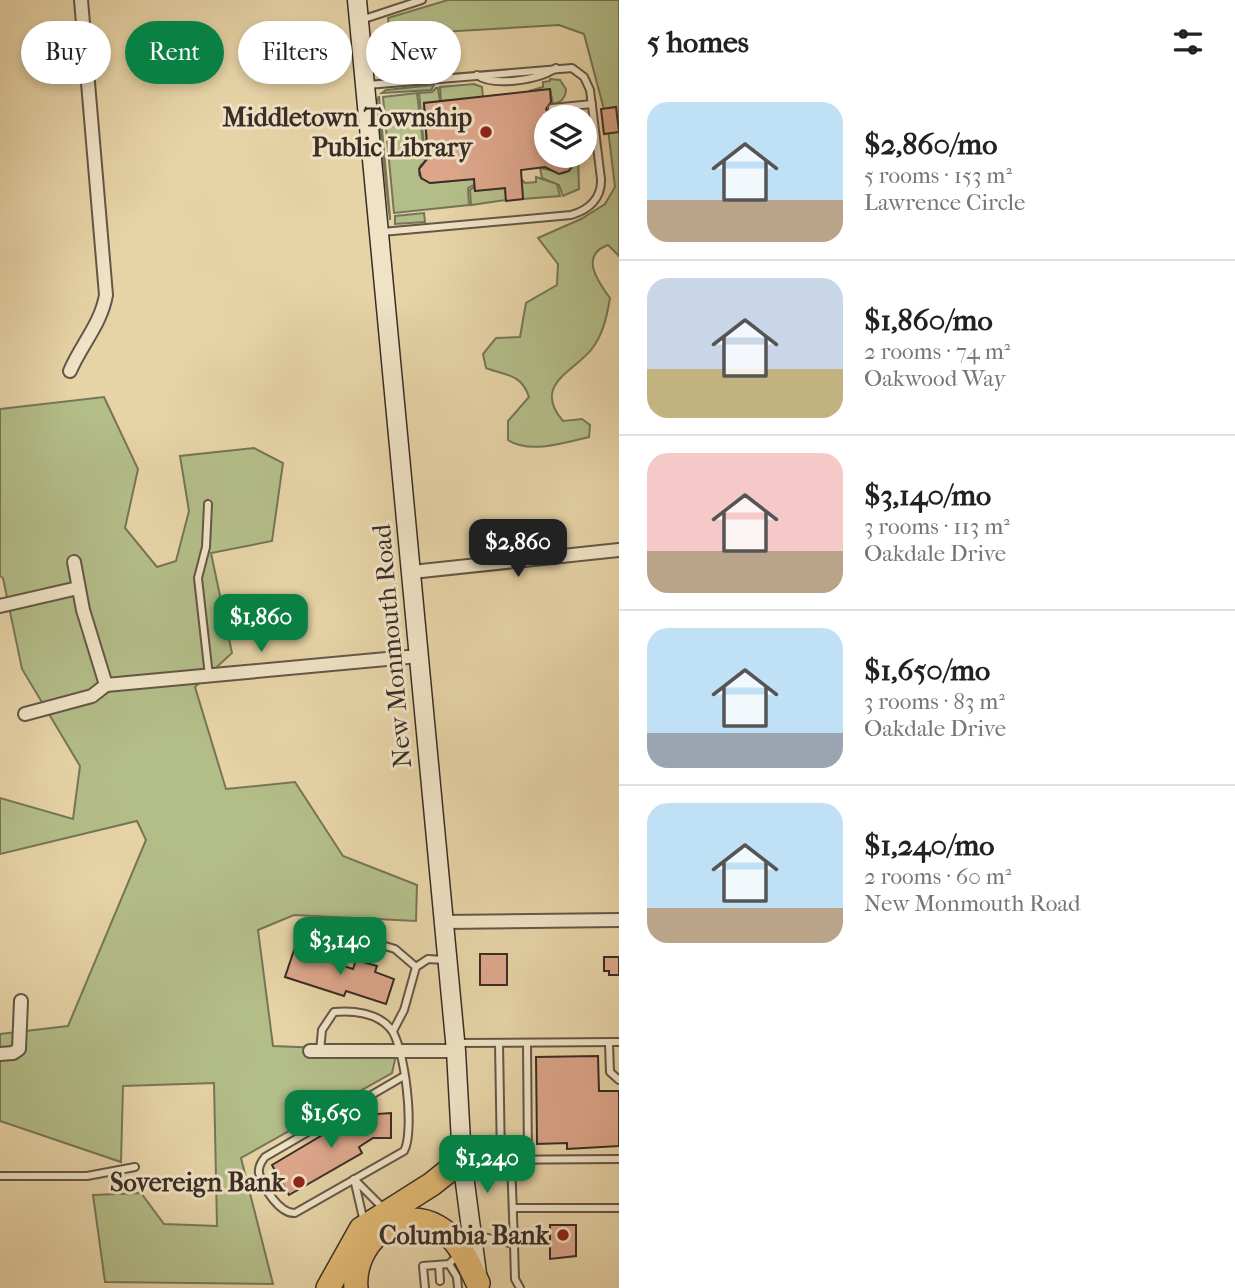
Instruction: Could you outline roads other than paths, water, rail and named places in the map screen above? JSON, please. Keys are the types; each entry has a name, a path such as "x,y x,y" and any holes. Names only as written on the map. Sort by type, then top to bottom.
{"highway":[{"path":"328,1288 355,1236 365,1226 432,1184 462,1160"},
{"path":"356,1288 356,1270 365,1247 379,1232 400,1222 425,1222 438,1227 459,1244 472,1286"}],"main road":[{"name":"New Monmouth Road","path":"357,0 455,1047 462,1160 461,1250"}],"street":[{"path":"70,372 83,343 100,319 106,296 81,0"},
{"path":"412,572 619,550"},
{"path":"74,562 78,588 106,685"},
{"path":"0,606 78,588"},
{"path":"24,714 92,696 106,685 419,656"},
{"path":"443,922 619,920"},
{"path":"0,1054 13,1054 19,1049 21,1001"},
{"path":"315,1051 400,1051 455,1047"}],"lane":[{"path":"359,21 422,0"},
{"path":"367,85 557,67 572,68 584,77 592,104 601,184 597,198 584,210 571,215 380,233"},
{"path":"582,105 592,104"},
{"path":"208,505 206,547 198,578 209,676"},
{"path":"327,928 395,949 416,967"},
{"path":"393,1031 407,1001 416,967 428,960 446,960"},
{"path":"315,1051 322,1030 334,1012 357,1012 378,1019 393,1031 404,1076 409,1143 404,1151 295,1213 287,1214 280,1209 260,1173 260,1165 265,1157 404,1076"},
{"path":"609,1042 610,1072 619,1080"},
{"path":"455,1047 499,1043 619,1042"},
{"path":"499,1043 501,1160"},
{"path":"527,1043 528,1159"},
{"path":"511,1159 515,1279 520,1288"},
{"path":"462,1160 619,1159"},
{"path":"0,1176 87,1176 135,1167"},
{"path":"354,1179 386,1211"},
{"path":"354,1179 365,1226"},
{"path":"513,1208 619,1208"},
{"path":"425,1288 423,1266 439,1265 461,1250 514,1244"},
{"path":"439,1265 440,1281"}],"place":[{"name":"Middletown Township Public Library","path":"486,132"},
{"name":"Sovereign Bank","path":"299,1182"},
{"name":"Columbia Bank","path":"563,1235"}]}
